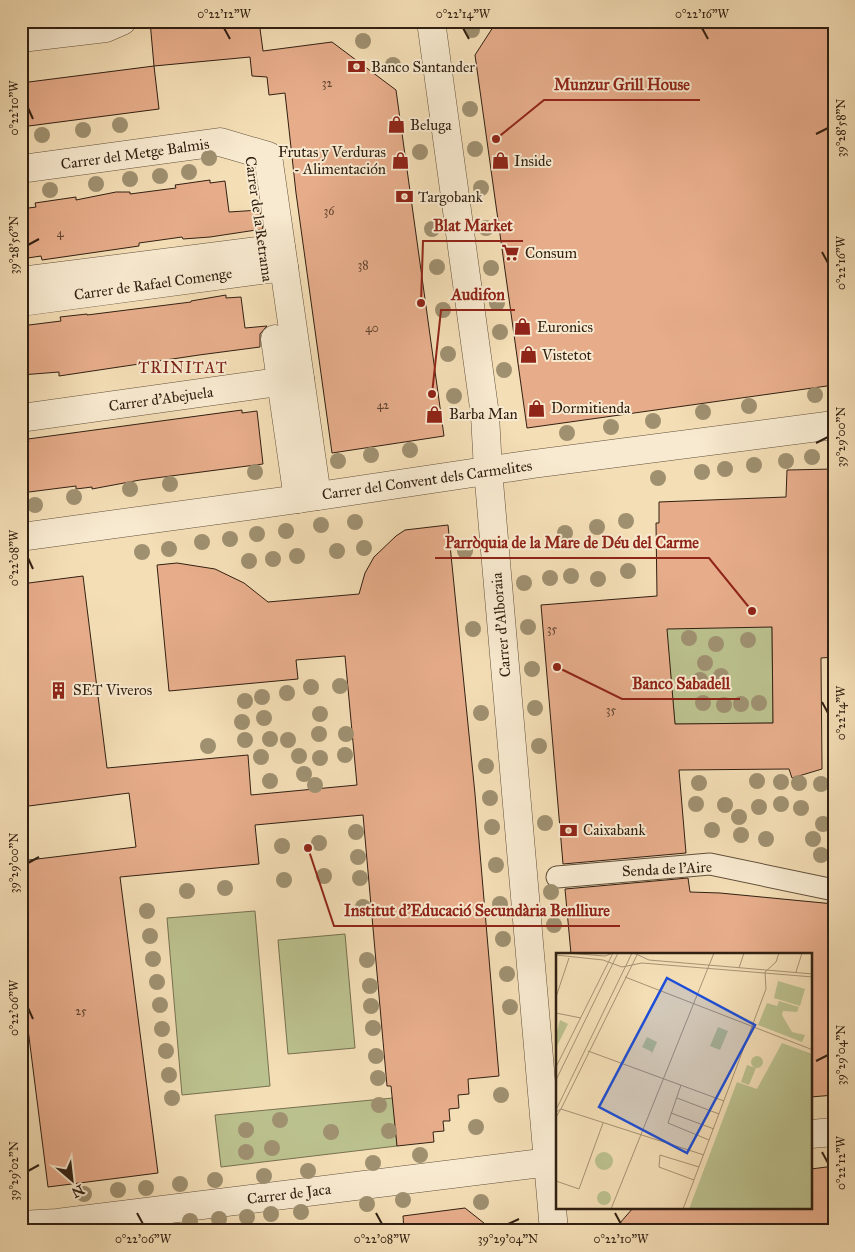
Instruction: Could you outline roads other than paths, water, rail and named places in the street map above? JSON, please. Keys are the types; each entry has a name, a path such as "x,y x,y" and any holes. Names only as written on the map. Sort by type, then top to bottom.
{"street":[{"path":"21,38 106,28 122,21"},
{"name":"Carrer d'Alboraia","path":"431,21 485,415 488,470 552,1162 554,1231"},
{"name":"Carrer del Metge Balmis","path":"21,169 220,142 248,150"},
{"name":"Carrer de la Retrama","path":"248,150 273,258 308,498"},
{"name":"Carrer de Rafael Comenge","path":"21,281 273,258"},
{"name":"Carrer de Rafael Comenge","path":"21,302 273,258"},
{"name":"Carrer d'Abejuela","path":"21,401 290,372"},
{"name":"Carrer d'Abejuela","path":"21,418 290,372"},
{"name":"Carrer del Convent dels Carmelites","path":"21,537 308,498 488,470 834,424"},
{"name":"Senda de l'Aire","path":"558,877 710,864 834,890"},
{"path":"812,1134 834,1132"},
{"name":"Carrer de Jaca","path":"21,1225 57,1223 552,1162"}],"place":[{"name":"Banco Santander","path":"357,67"},
{"name":"Beluga","path":"396,125"},
{"name":"Munzur Grill House","path":"496,139"},
{"name":"Frutas y Verduras - Alimentación","path":"400,161"},
{"name":"Inside","path":"500,161"},
{"name":"Targobank","path":"404,197"},
{"name":"Consum","path":"511,253"},
{"name":"Blat Market","path":"421,303"},
{"name":"Euronics","path":"523,327"},
{"name":"Vistetot","path":"528,355"},
{"name":"Audifon","path":"432,394"},
{"name":"Dormitienda","path":"537,408"},
{"name":"Barba Man","path":"435,414"},
{"name":"Parròquia de la Mare de Déu del Carme","path":"752,611"},
{"name":"Banco Sabadell","path":"557,667"},
{"name":"SET Viveros","path":"59,690"},
{"name":"Caixabank","path":"569,830"},
{"name":"Institut d'Educació Secundària Benlliure","path":"308,848"}],"district":[{"name":"TRINITAT","path":"183,367"}]}
